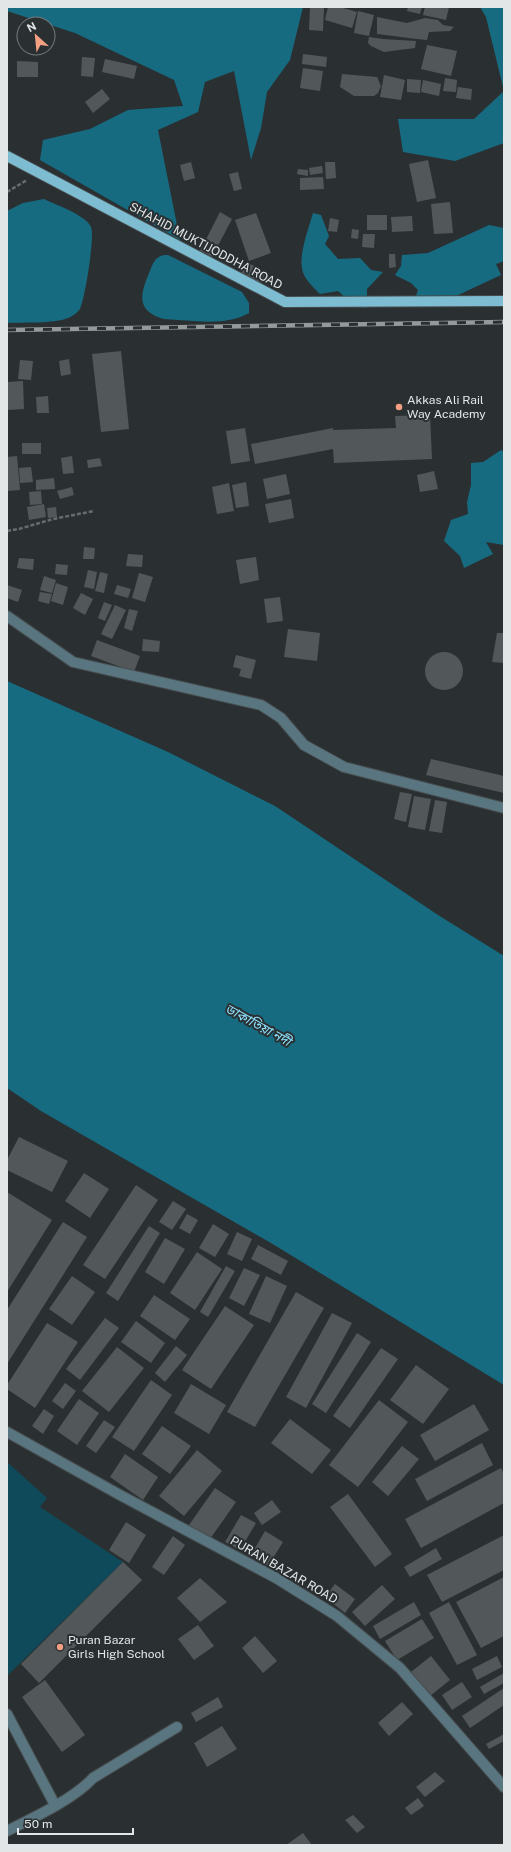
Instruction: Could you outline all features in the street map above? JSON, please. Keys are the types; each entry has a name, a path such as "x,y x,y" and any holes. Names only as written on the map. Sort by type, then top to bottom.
{"main road":[{"name":"SHAHID MUKTIJODDHA ROAD","path":"7,156 285,302 504,301"}],"street":[{"path":"7,616 73,662 261,705 281,718 304,745 344,767 504,808"},
{"name":"PURAN BAZAR ROAD","path":"7,1432 120,1495 276,1578 337,1616 400,1668 504,1787"},
{"path":"7,1714 55,1805"},
{"path":"7,1831 48,1810 86,1785 93,1778 177,1727"}],"path":[{"path":"7,192 38,172"},
{"path":"7,531 18,530 53,519 94,511"}],"shaded area":[{"path":"7,1462 47,1498 40,1507 123,1562 7,1676"}],"water":[{"path":"7,7 303,7 290,60 267,92 261,128 251,160 234,71 205,82 198,112 158,130 180,240 40,160 43,140 90,129 128,110 183,106 174,80 75,33 56,27 56,16 22,16 7,11"},
{"path":"480,7 504,7 504,91 486,17"},
{"path":"504,91 504,143 455,161 403,152 398,119 474,119"},
{"path":"44,199 77,214 91,227 91,254 82,303 80,309 76,313 62,320 7,323 7,211 23,203"},
{"path":"313,213 321,215 329,236 325,244 338,259 360,258 371,270 383,272 367,289 367,308 356,307 338,291 320,294 304,275 301,262 302,255"},
{"path":"489,225 504,228 504,261 496,264 501,275 439,304 413,305 418,290 411,283 395,275 401,266 402,255 428,253"},
{"path":"168,255 242,292 249,303 249,313 229,320 208,322 164,319 149,312 145,307 142,295 146,281 155,260 161,256"},
{"path":"501,450 504,452 504,545 486,542 493,554 464,568 460,556 444,541 451,520 468,514 467,502 471,485 471,463 483,462"},
{"name":"ডাকাতিয়া নদী","path":"7,681 168,752 275,806 438,915 504,956 504,1385 271,1243 41,1111 7,1088"}],"building":[{"path":"310,7 324,7 323,31 309,30"},
{"path":"328,7 340,7 357,12 352,28 325,20"},
{"path":"408,7 422,7 420,14 407,11"},
{"path":"425,7 449,7 446,20 423,15"},
{"path":"358,11 374,15 369,36 354,33"},
{"path":"377,17 407,23 425,18 438,20 443,25 454,27 450,31 429,32 427,40 377,34"},
{"path":"369,37 416,41 415,48 384,52 368,43"},
{"path":"427,45 457,51 451,76 421,69"},
{"path":"303,54 327,57 326,67 302,64"},
{"path":"82,57 95,58 93,77 81,76"},
{"path":"105,59 137,66 134,79 102,72"},
{"path":"17,61 38,62 38,77 17,77"},
{"path":"303,68 323,71 320,91 300,88"},
{"path":"342,74 377,77 381,86 378,93 374,96 354,96 340,87"},
{"path":"384,75 405,80 401,100 380,97"},
{"path":"445,78 457,80 456,92 443,91"},
{"path":"407,79 421,80 420,93 407,92"},
{"path":"423,80 441,84 439,96 421,92"},
{"path":"458,87 472,89 471,100 456,98"},
{"path":"102,89 110,99 93,113 85,102"},
{"path":"428,160 436,198 417,202 409,164"},
{"path":"191,162 195,178 184,181 180,165"},
{"path":"325,162 335,162 336,178 326,179"},
{"path":"322,166 323,173 310,175 309,168"},
{"path":"298,169 308,170 308,176 297,174"},
{"path":"238,172 242,189 234,191 229,174"},
{"path":"323,177 324,189 300,190 300,178"},
{"path":"450,202 453,233 434,234 431,204"},
{"path":"220,212 232,219 212,257 200,251"},
{"path":"256,213 271,253 249,261 235,220"},
{"path":"367,215 387,215 387,230 367,230"},
{"path":"412,216 413,231 392,232 391,217"},
{"path":"330,218 339,220 337,232 328,231"},
{"path":"352,229 359,230 358,239 351,238"},
{"path":"363,234 375,234 374,248 362,247"},
{"path":"389,254 395,254 396,267 389,268"},
{"path":"247,262 267,273 261,284 241,273"},
{"path":"121,351 129,429 101,432 92,354"},
{"path":"69,359 71,374 61,376 59,361"},
{"path":"20,360 33,361 31,380 18,379"},
{"path":"23,381 24,409 7,410 7,382"},
{"path":"48,396 49,413 37,413 36,397"},
{"path":"430,415 432,459 334,463 333,449 255,464 251,444 333,428 333,430 396,428 395,416"},
{"path":"245,428 250,461 231,464 226,431"},
{"path":"22,443 41,443 41,454 22,454"},
{"path":"17,456 20,490 7,491 7,457"},
{"path":"72,456 74,473 63,474 61,458"},
{"path":"100,458 102,466 88,468 87,460"},
{"path":"31,467 33,482 20,483 19,468"},
{"path":"434,471 438,489 420,492 417,475"},
{"path":"286,474 290,494 267,499 263,479"},
{"path":"54,478 55,489 36,490 36,480"},
{"path":"246,482 249,506 236,508 232,485"},
{"path":"229,483 234,511 217,514 212,487"},
{"path":"72,487 74,495 60,499 57,491"},
{"path":"41,491 42,504 30,505 29,492"},
{"path":"291,499 294,518 269,523 265,504"},
{"path":"44,504 46,517 29,520 27,507"},
{"path":"56,507 57,517 48,518 47,508"},
{"path":"84,547 95,548 94,559 83,559"},
{"path":"128,554 143,555 142,567 126,566"},
{"path":"256,557 259,580 240,584 236,560"},
{"path":"19,558 34,559 33,570 17,568"},
{"path":"56,564 68,565 67,575 55,574"},
{"path":"88,570 97,572 94,589 84,587"},
{"path":"100,572 108,574 104,593 95,591"},
{"path":"139,573 153,577 145,602 132,598"},
{"path":"44,576 56,580 52,593 40,590"},
{"path":"56,583 68,587 63,605 51,601"},
{"path":"7,585 22,590 18,602 7,598"},
{"path":"117,585 131,589 128,598 114,594"},
{"path":"40,592 52,594 49,604 38,601"},
{"path":"81,593 93,599 85,615 73,608"},
{"path":"280,597 283,621 267,623 264,599"},
{"path":"104,602 112,605 105,621 98,618"},
{"path":"115,605 126,610 112,639 101,634"},
{"path":"129,609 138,611 132,631 124,628"},
{"path":"288,629 320,633 317,661 284,657"},
{"path":"497,633 504,633 504,663 492,662"},
{"path":"143,639 160,641 159,652 142,651"},
{"path":"97,640 140,656 134,672 91,656"},
{"path":"440,652 448,652 455,655 460,660 463,671 460,682 455,687 448,690 440,690 433,687 428,682 425,675 425,667 428,660 433,655"},
{"path":"236,655 256,660 251,679 239,676 241,669 233,667"},
{"path":"431,759 504,776 504,793 426,775"},
{"path":"400,792 412,794 406,822 394,819"},
{"path":"414,796 431,799 425,830 408,827"},
{"path":"435,800 447,802 442,833 429,831"},
{"path":"19,1137 68,1161 52,1192 7,1170 7,1160"},
{"path":"84,1173 109,1189 90,1218 65,1201"},
{"path":"136,1185 158,1200 105,1279 83,1265"},
{"path":"7,1192 52,1220 7,1292"},
{"path":"173,1201 186,1209 172,1230 159,1222"},
{"path":"187,1214 198,1220 190,1234 179,1228"},
{"path":"63,1222 87,1237 7,1364 7,1310"},
{"path":"213,1224 229,1234 215,1257 199,1248"},
{"path":"149,1226 160,1233 118,1301 106,1293"},
{"path":"237,1232 252,1239 242,1261 227,1254"},
{"path":"165,1238 185,1249 164,1284 145,1272"},
{"path":"258,1245 288,1261 281,1275 251,1259"},
{"path":"197,1252 222,1269 195,1310 170,1293"},
{"path":"226,1266 235,1271 208,1317 200,1312"},
{"path":"244,1268 260,1275 244,1306 229,1298"},
{"path":"72,1276 95,1292 72,1325 49,1309"},
{"path":"266,1276 287,1286 270,1323 249,1314"},
{"path":"296,1292 324,1308 255,1427 227,1412"},
{"path":"154,1295 190,1319 175,1340 140,1316"},
{"path":"225,1306 254,1325 211,1389 182,1370"},
{"path":"332,1313 352,1323 306,1408 286,1397"},
{"path":"105,1318 119,1328 80,1380 66,1369"},
{"path":"136,1321 165,1343 151,1363 121,1342"},
{"path":"47,1323 78,1342 35,1408 7,1389 7,1385"},
{"path":"357,1333 371,1342 326,1413 312,1404"},
{"path":"176,1346 187,1355 165,1382 155,1373"},
{"path":"117,1347 144,1368 109,1412 82,1391"},
{"path":"381,1348 398,1359 350,1428 333,1416"},
{"path":"416,1365 449,1389 423,1424 390,1400"},
{"path":"151,1380 172,1395 134,1451 112,1437"},
{"path":"65,1383 76,1391 63,1409 52,1401"},
{"path":"191,1384 226,1405 209,1434 174,1413"},
{"path":"79,1399 99,1413 77,1445 57,1431"},
{"path":"379,1400 408,1422 358,1487 329,1465"},
{"path":"474,1404 489,1430 435,1461 420,1435"},
{"path":"44,1409 54,1416 43,1434 32,1426"},
{"path":"290,1419 331,1450 312,1474 271,1443"},
{"path":"104,1420 115,1427 96,1453 86,1446"},
{"path":"162,1426 191,1446 170,1474 142,1454"},
{"path":"482,1443 493,1465 427,1501 415,1479"},
{"path":"402,1446 419,1459 388,1496 372,1482"},
{"path":"197,1450 222,1471 184,1516 159,1496"},
{"path":"125,1454 158,1477 143,1500 110,1477"},
{"path":"501,1468 504,1474 504,1503 421,1548 405,1519"},
{"path":"215,1488 236,1502 210,1539 189,1525"},
{"path":"348,1494 392,1554 375,1567 330,1507"},
{"path":"272,1500 281,1512 262,1525 254,1513"},
{"path":"241,1515 256,1523 240,1550 225,1542"},
{"path":"126,1522 146,1535 129,1563 109,1550"},
{"path":"265,1531 283,1542 268,1566 251,1555"},
{"path":"504,1535 504,1570 442,1602 427,1575"},
{"path":"173,1536 185,1545 164,1575 152,1567"},
{"path":"436,1548 442,1559 410,1577 404,1567"},
{"path":"123,1562 142,1580 39,1683 21,1664"},
{"path":"504,1577 504,1636 481,1648 456,1602"},
{"path":"200,1578 227,1602 200,1622 177,1598"},
{"path":"335,1584 355,1599 345,1613 325,1597"},
{"path":"382,1585 395,1599 365,1626 352,1612"},
{"path":"414,1602 421,1615 380,1639 373,1626"},
{"path":"449,1602 477,1655 457,1665 429,1613"},
{"path":"422,1619 434,1638 397,1660 385,1641"},
{"path":"198,1625 214,1646 194,1660 178,1639"},
{"path":"255,1636 277,1661 263,1673 242,1648"},
{"path":"431,1656 450,1680 430,1696 411,1672"},
{"path":"497,1656 502,1667 477,1680 472,1669"},
{"path":"504,1673 504,1683 484,1694 480,1687"},
{"path":"45,1680 85,1735 62,1752 22,1697"},
{"path":"462,1682 472,1697 452,1710 442,1695"},
{"path":"504,1688 504,1705 470,1728 462,1716"},
{"path":"218,1697 223,1707 196,1722 191,1713"},
{"path":"402,1702 413,1714 389,1736 378,1723"},
{"path":"222,1726 237,1749 207,1767 194,1743"},
{"path":"504,1734 504,1741 489,1749 486,1744"},
{"path":"435,1772 445,1781 425,1797 416,1787"},
{"path":"418,1798 424,1806 411,1815 405,1808"},
{"path":"353,1815 365,1827 357,1833 345,1820"},
{"path":"303,1833 312,1845 286,1845"}],"railway":[{"path":"7,330 504,322"}],"place":[{"name":"Akkas Ali Rail Way Academy","path":"399,407"},
{"name":"Puran Bazar Girls High School","path":"60,1647"}]}
